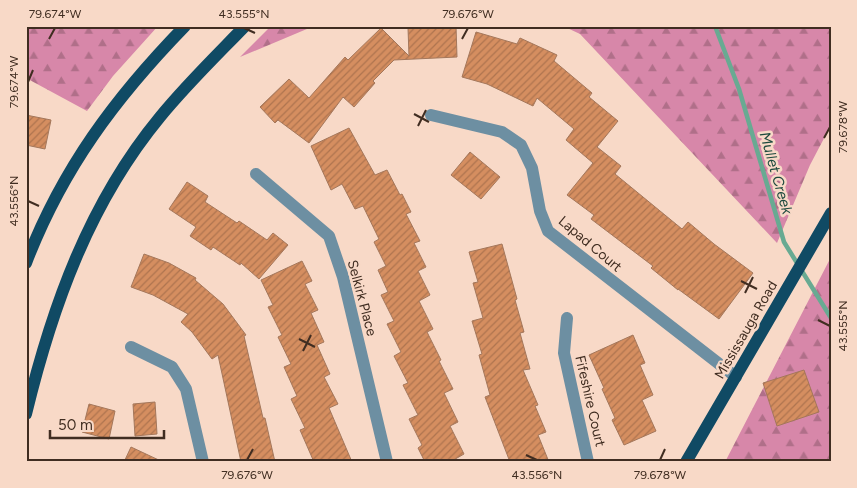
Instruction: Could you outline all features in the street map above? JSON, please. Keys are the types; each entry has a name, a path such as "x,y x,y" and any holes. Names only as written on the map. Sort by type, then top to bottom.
{"main road":[{"path":"26,263 47,214 90,138 131,85 185,26"},
{"path":"26,414 47,335 60,296 82,243 108,192 134,151 160,117 244,27"},
{"name":"Mississauga Road","path":"686,462 831,213"}],"street":[{"name":"Lapad Court","path":"431,115 444,120 502,132 521,145 532,168 540,211 548,231 736,376"},
{"name":"Selkirk Place","path":"256,174 329,236 343,277 386,462"},
{"name":"Fifeshire Court","path":"567,318 564,353 588,462"},
{"path":"131,347 172,367 186,389 203,462"}],"green space":[{"path":"26,26 158,26 113,76 87,111 26,78"},
{"path":"271,26 314,26 240,57"},
{"path":"563,26 831,26 831,125 810,165 777,243 580,34"},
{"path":"831,257 831,462 725,462"}],"building":[{"path":"456,26 457,57 394,60 373,81 375,83 354,107 343,97 309,143 278,120 275,123 260,107 289,79 309,98 345,57 348,60 381,28 409,56 408,28"},
{"path":"476,32 517,44 520,38 557,55 554,61 592,93 589,97 618,121 597,147 621,166 615,174 682,229 688,222 753,273 719,319 651,268 653,266 591,219 594,215 567,195 593,163 566,140 574,129 537,98 533,106 487,84 462,77"},
{"path":"26,115 51,120 45,149 26,145"},
{"path":"349,128 375,175 387,170 411,212 406,214 420,241 414,243 426,267 418,271 430,295 419,301 433,329 427,332 453,389 444,393 458,422 450,426 464,454 450,462 425,462 418,448 422,445 409,419 418,415 403,385 408,383 394,356 401,352 387,324 394,321 381,295 388,292 378,270 386,266 374,242 379,239 363,206 355,209 342,184 331,190 311,146"},
{"path":"470,152 500,177 481,199 451,175"},
{"path":"187,182 208,196 205,202 237,223 239,221 267,240 273,233 288,245 259,279 241,263 240,265 213,247 211,250 190,236 196,227 169,209"},
{"path":"502,244 524,332 520,333 530,369 523,370 538,405 535,406 546,432 538,435 549,462 510,462 485,397 490,395 479,355 482,354 472,321 483,318 473,283 478,282 469,252"},
{"path":"144,254 169,263 196,278 195,280 223,304 246,335 244,336 275,462 241,462 218,355 212,359 192,332 181,322 188,314 153,295 131,287"},
{"path":"302,261 312,281 305,284 318,310 311,313 324,342 317,345 330,374 324,377 338,404 329,408 352,462 314,462 300,430 305,428 291,399 297,396 284,367 291,364 278,337 282,335 268,307 273,305 261,280"},
{"path":"633,335 645,363 640,365 653,395 642,400 656,431 624,445 612,420 615,418 589,355"},
{"path":"804,370 819,412 777,426 763,383"},
{"path":"155,402 157,434 135,436 133,404"},
{"path":"89,404 115,411 109,439 82,432"},
{"path":"131,447 163,462 124,462"}],"waterway":[{"name":"Mullet Creek","path":"715,26 739,89 784,242 831,318"}]}
